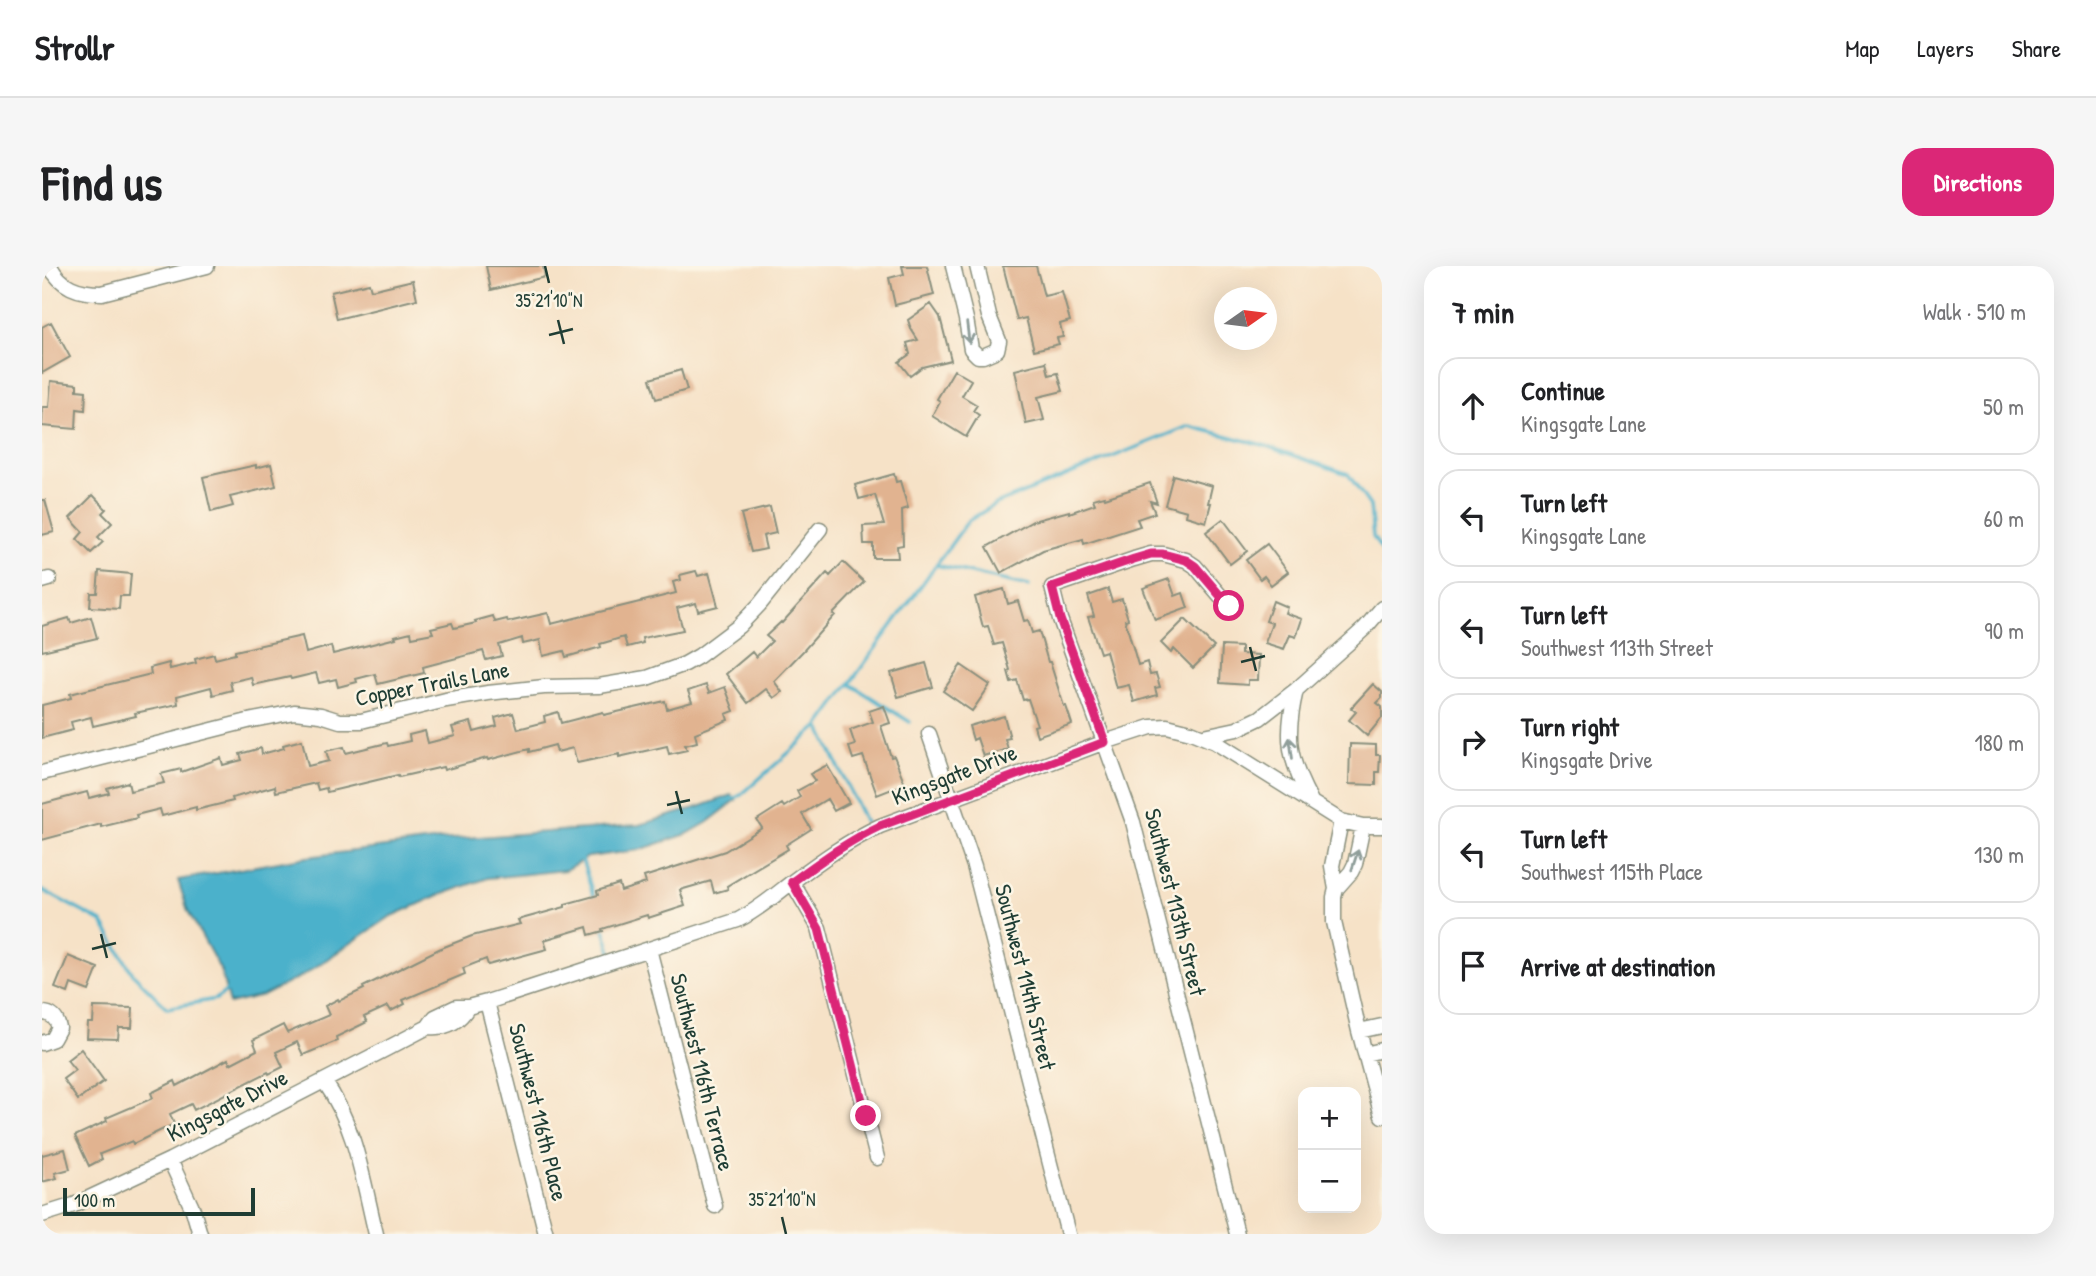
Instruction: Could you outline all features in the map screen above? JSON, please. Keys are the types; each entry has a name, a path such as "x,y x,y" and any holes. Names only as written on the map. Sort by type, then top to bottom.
{"street":[{"path":"50,266 63,284 87,293 102,293 207,266"},
{"path":"953,266 967,319 971,349 978,356 983,356 997,351 999,341 989,316 977,266"},
{"name":"Copper Trails Lane","path":"42,773 294,712 307,712 340,721 361,721 446,699 544,687 599,686 647,678 685,664 738,626 760,604 820,529"},
{"name":"Southwest 113th Street","path":"1229,606 1195,566 1186,560 1163,554 1134,559 1052,587 1060,619 1133,822 1237,1234"},
{"path":"1204,736 1249,724 1296,690 1365,628 1382,608"},
{"path":"1296,690 1290,723 1291,754 1298,778 1311,802"},
{"name":"Kingsgate Drive","path":"42,1215 74,1205 170,1160 428,1027 440,1028 462,1018 468,1007 738,920 856,838 911,814 1151,727 1167,726 1204,736 1342,821 1363,826 1382,826"},
{"name":"Southwest 114th Street","path":"929,734 982,896 1068,1234"},
{"path":"1342,821 1332,866 1336,889 1334,922 1382,1116"},
{"path":"1336,889 1351,872 1363,826"},
{"path":"792,882 819,929 877,1158"},
{"name":"Southwest 116th Terrace","path":"649,949 715,1206"},
{"name":"Southwest 116th Place","path":"487,1002 546,1234"},
{"path":"42,1013 54,1017 59,1028 53,1039 42,1044"},
{"path":"1359,1031 1382,1026"},
{"path":"1366,1054 1382,1050"},
{"path":"324,1081 347,1120 376,1234"},
{"path":"170,1160 193,1210 200,1234"}],"water":[{"path":"732,795 736,800 708,822 687,834 639,850 588,857 565,870 488,878 437,896 390,917 302,976 263,996 229,1004 221,971 188,911 178,880 307,857 440,840 639,825"}],"building":[{"path":"486,266 543,266 545,277 491,290"},
{"path":"902,266 927,266 934,295 895,305 889,278 904,274"},
{"path":"1003,266 1036,266 1044,296 1062,292 1070,321 1060,324 1063,337 1057,338 1059,344 1034,350 1026,318 1017,320"},
{"path":"413,280 417,299 337,319 331,292 369,283 371,290"},
{"path":"931,304 940,317 951,360 922,367 910,376 899,362 910,354 907,343 918,340 908,320"},
{"path":"51,322 70,357 42,373 42,327"},
{"path":"1046,362 1049,375 1058,373 1063,391 1038,397 1044,420 1026,424 1015,370"},
{"path":"681,370 687,390 656,399 650,379"},
{"path":"954,370 971,380 962,396 977,405 973,411 979,415 966,437 932,416 940,401 937,399"},
{"path":"51,381 77,384 77,390 86,391 85,410 77,409 76,429 42,426 43,407 49,407"},
{"path":"271,464 276,486 230,497 233,506 211,512 203,477"},
{"path":"894,474 896,482 900,481 908,508 902,510 903,545 897,546 898,558 873,558 873,544 864,544 863,526 884,525 875,495 859,499 855,485"},
{"path":"1173,475 1212,486 1206,522 1186,516 1187,511 1165,505"},
{"path":"1150,483 1157,503 1150,501 1155,513 1137,519 1140,526 1084,544 1083,539 1043,550 1001,573 987,547 1033,521 1069,513 1095,504 1093,499 1105,498"},
{"path":"93,495 106,509 102,513 112,523 98,537 103,542 91,553 77,539 83,532 70,518"},
{"path":"42,500 45,500 54,532 42,535"},
{"path":"770,507 776,533 763,536 766,549 751,552 741,514"},
{"path":"1223,519 1247,551 1230,564 1206,532"},
{"path":"1267,544 1288,572 1271,585 1264,576 1260,579 1246,560"},
{"path":"843,562 864,582 774,681 782,692 774,698 766,689 748,703 726,674 752,652 756,657 772,641 766,636 782,623 827,573 830,576"},
{"path":"99,571 131,574 129,596 120,596 119,609 90,607 91,593 97,593"},
{"path":"696,571 698,576 709,573 718,606 698,611 696,603 677,608 683,630 642,638 643,643 627,647 624,637 566,657 564,651 543,656 540,640 523,644 522,638 499,645 502,656 486,660 483,651 423,667 424,673 378,684 375,674 338,687 336,679 319,683 316,673 253,685 251,677 230,682 232,690 213,695 211,687 177,696 178,704 135,713 136,716 93,726 91,717 71,722 73,730 42,738 42,705 71,698 70,694 151,674 150,668 169,663 170,669 196,663 195,659 214,654 215,659 235,654 235,651 302,636 306,653 331,646 333,654 411,632 412,637 433,633 431,628 452,623 454,628 493,616 495,622 507,619 508,622 548,613 551,624 676,593 673,582 681,580 680,575"},
{"path":"1169,579 1175,596 1183,593 1188,608 1155,620 1143,588"},
{"path":"1004,589 1008,604 1018,601 1024,621 1028,620 1032,633 1039,631 1072,724 1037,736 1034,726 1037,725 1028,699 1023,700 1017,680 1011,682 1002,643 994,645 988,626 983,627 975,597"},
{"path":"1108,589 1112,602 1122,599 1138,665 1147,662 1150,675 1156,674 1160,687 1155,688 1157,695 1134,702 1129,685 1116,688 1106,651 1100,653 1088,617 1094,616 1088,596"},
{"path":"1273,601 1287,607 1285,613 1302,619 1296,637 1290,635 1284,649 1265,643 1272,623 1266,621"},
{"path":"91,617 97,638 42,651 42,626 69,618 71,623"},
{"path":"1185,619 1214,647 1193,668 1174,649 1171,653 1161,643"},
{"path":"1222,646 1241,647 1241,654 1259,655 1258,680 1248,680 1248,685 1220,683"},
{"path":"926,663 933,687 898,697 891,673"},
{"path":"961,665 990,685 972,711 943,691"},
{"path":"1373,684 1382,692 1382,698 1377,703 1382,707 1382,718 1367,736 1349,720 1356,712 1351,708"},
{"path":"706,685 709,693 725,687 734,711 726,714 728,720 695,733 697,742 685,745 687,750 669,754 667,746 577,763 573,748 557,752 555,745 488,760 487,758 444,770 443,767 399,777 398,775 327,792 326,788 318,790 316,783 276,792 275,786 232,798 233,801 196,810 196,807 162,816 160,809 136,815 137,818 101,827 101,824 42,840 42,804 87,792 89,798 109,793 107,788 128,782 130,791 164,783 161,774 181,769 181,772 221,758 223,765 242,760 240,754 261,748 262,754 302,740 308,766 329,761 326,751 344,747 346,753 387,743 388,746 410,741 409,735 425,731 428,743 455,736 452,727 471,722 474,732 497,726 495,718 513,713 518,729 545,722 544,716 558,712 561,723 665,701 667,709 692,702 688,691"},
{"path":"884,706 890,723 881,726 891,757 894,756 905,784 877,795 863,756 853,759 849,747 855,745 850,730 873,722 869,711"},
{"path":"1004,716 1010,738 1005,739 1008,749 983,756 977,738 973,740 969,726"},
{"path":"1350,744 1376,745 1376,755 1380,755 1376,785 1349,784"},
{"path":"827,765 849,803 834,811 827,799 802,814 811,829 786,845 788,849 727,886 728,889 714,893 711,881 680,890 685,906 648,918 647,915 589,935 587,927 544,940 547,949 488,965 486,959 463,968 465,974 403,1000 405,1004 391,1011 388,1006 364,1017 367,1022 336,1037 337,1041 303,1055 297,1042 276,1052 283,1067 194,1110 191,1104 170,1114 174,1124 133,1144 132,1141 100,1154 102,1159 89,1166 75,1136 107,1121 106,1118 153,1098 151,1093 175,1081 177,1086 228,1059 230,1064 257,1050 253,1040 283,1025 287,1033 329,1015 325,1006 364,989 363,987 439,949 472,936 520,924 518,920 598,895 597,891 619,884 621,891 646,883 644,877 725,851 762,828 757,820 782,804 784,807 800,797 797,791 815,781 810,774"},
{"path":"68,956 98,968 89,991 71,984 68,993 55,988"},
{"path":"94,1007 133,1008 132,1028 119,1028 118,1039 87,1038 88,1023 93,1023"},
{"path":"81,1049 104,1081 78,1100 63,1079 75,1070 67,1060"},
{"path":"65,1149 70,1169 55,1173 57,1178 42,1182 42,1155"}],"waterway":[{"path":"731,800 741,795 819,726 968,521 996,504 1189,426 1263,445 1348,474 1370,506 1373,537 1382,551"},
{"path":"936,565 1029,586"},
{"path":"850,684 910,722"},
{"path":"819,726 865,822"},
{"path":"581,856 594,898"},
{"path":"42,890 102,922 133,974 167,1008 216,999 229,989"},
{"path":"603,926 613,958"}],"route":[{"path":"866,1116 823,941 815,918 792,882 833,852 880,826 1105,742 1060,619 1052,587 1134,559 1163,554 1186,560 1195,566 1229,606"}]}
